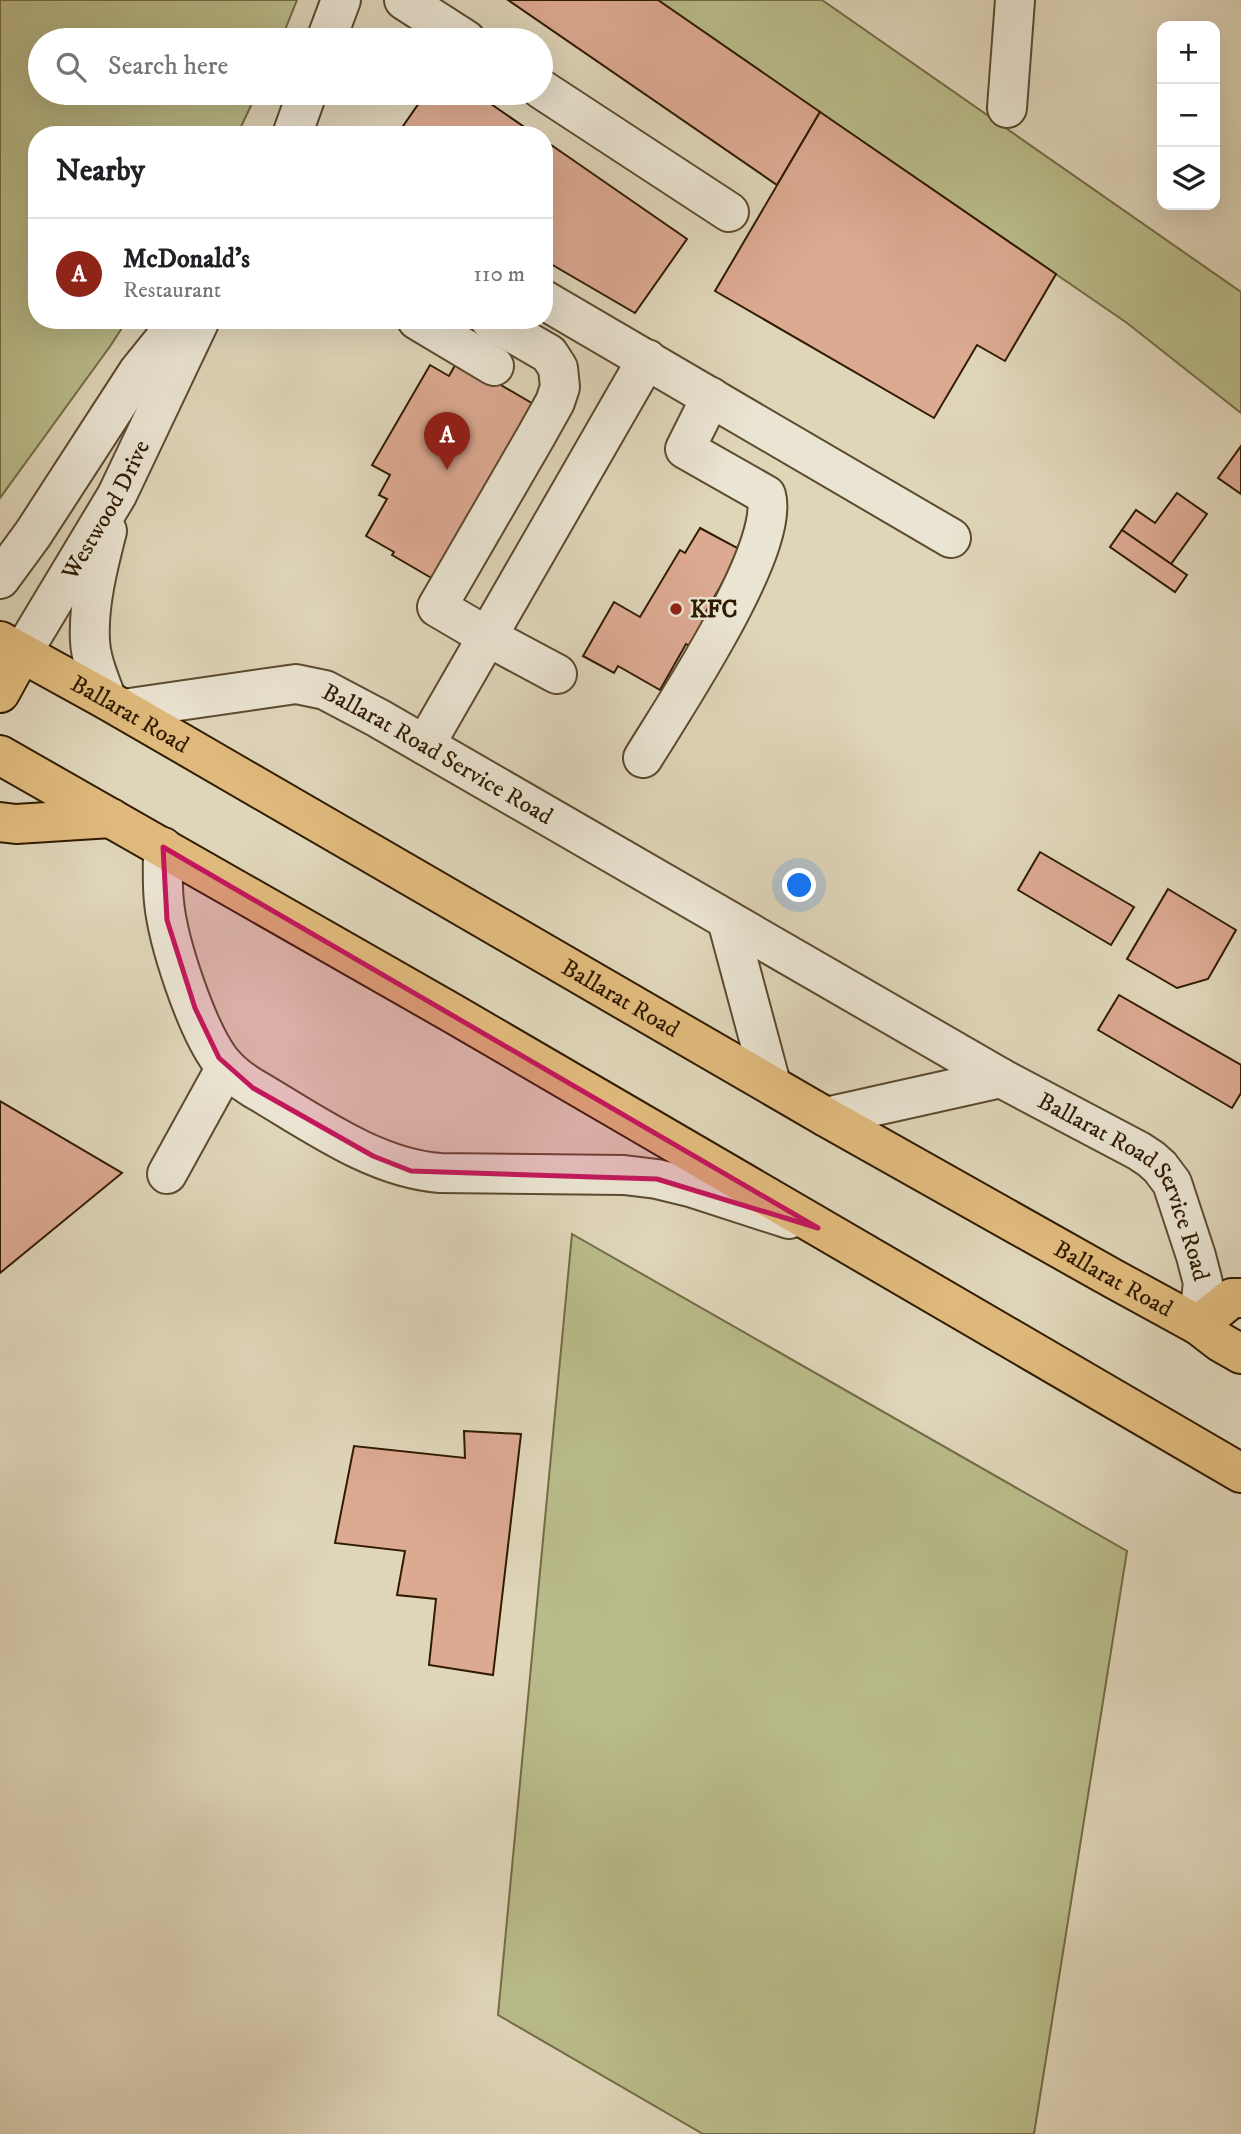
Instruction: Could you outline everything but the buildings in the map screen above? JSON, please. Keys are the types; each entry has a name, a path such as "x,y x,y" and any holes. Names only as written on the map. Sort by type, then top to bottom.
{"main road":[{"name":"Westwood Drive","path":"0,693 11,647"},
{"name":"Ballarat Road","path":"11,647 115,704 826,1117 1198,1325 1241,1354"},
{"path":"0,755 163,847 1240,1475"},
{"path":"0,822 16,824 111,818"},
{"path":"1198,1325 1232,1298 1241,1298"}],"street":[{"path":"330,28 341,0"},
{"path":"404,0 447,28"},
{"path":"1007,108 1015,0"},
{"path":"553,97 729,212"},
{"path":"295,126 303,105"},
{"path":"553,305 951,538"},
{"name":"Westwood Drive","path":"0,579 17,531 173,329"},
{"name":"Westwood Drive","path":"11,647 117,495 196,329"},
{"path":"435,329 494,366"},
{"path":"506,329 549,354 558,368 560,387 543,425 437,607 557,674"},
{"path":"425,745 647,359"},
{"path":"643,758 722,628 760,548 769,518 766,495 685,449 711,397"},
{"path":"115,704 96,670 90,641 99,564 117,495"},
{"name":"Ballarat Road Service Road","path":"115,704 296,684 326,690 1001,1078 1139,1151 1166,1173 1176,1193 1203,1283 1198,1325"},
{"path":"163,847 164,902 171,936 200,1021 212,1047 226,1067 253,1088 373,1156 411,1171 624,1175 657,1179 818,1228"},
{"path":"727,920 771,1084"},
{"path":"167,1174 226,1067"},
{"name":"Ballarat Road Service Road","path":"826,1117 1001,1078"}],"highlighted area":[{"path":"163,847 818,1228 657,1179 411,1171 373,1156 253,1088 219,1058 195,1008 167,920"}],"green space":[{"path":"0,0 297,0 286,28 28,28 28,105 251,105 241,126 28,126 28,329 121,329 0,498"},
{"path":"657,0 822,0 1241,292 1241,413 1127,323"},
{"path":"572,1234 1127,1551 1034,2134 703,2134 498,2015"}],"place":[{"name":"McDonald's","path":"447,470"},
{"name":"KFC","path":"676,609"}]}
